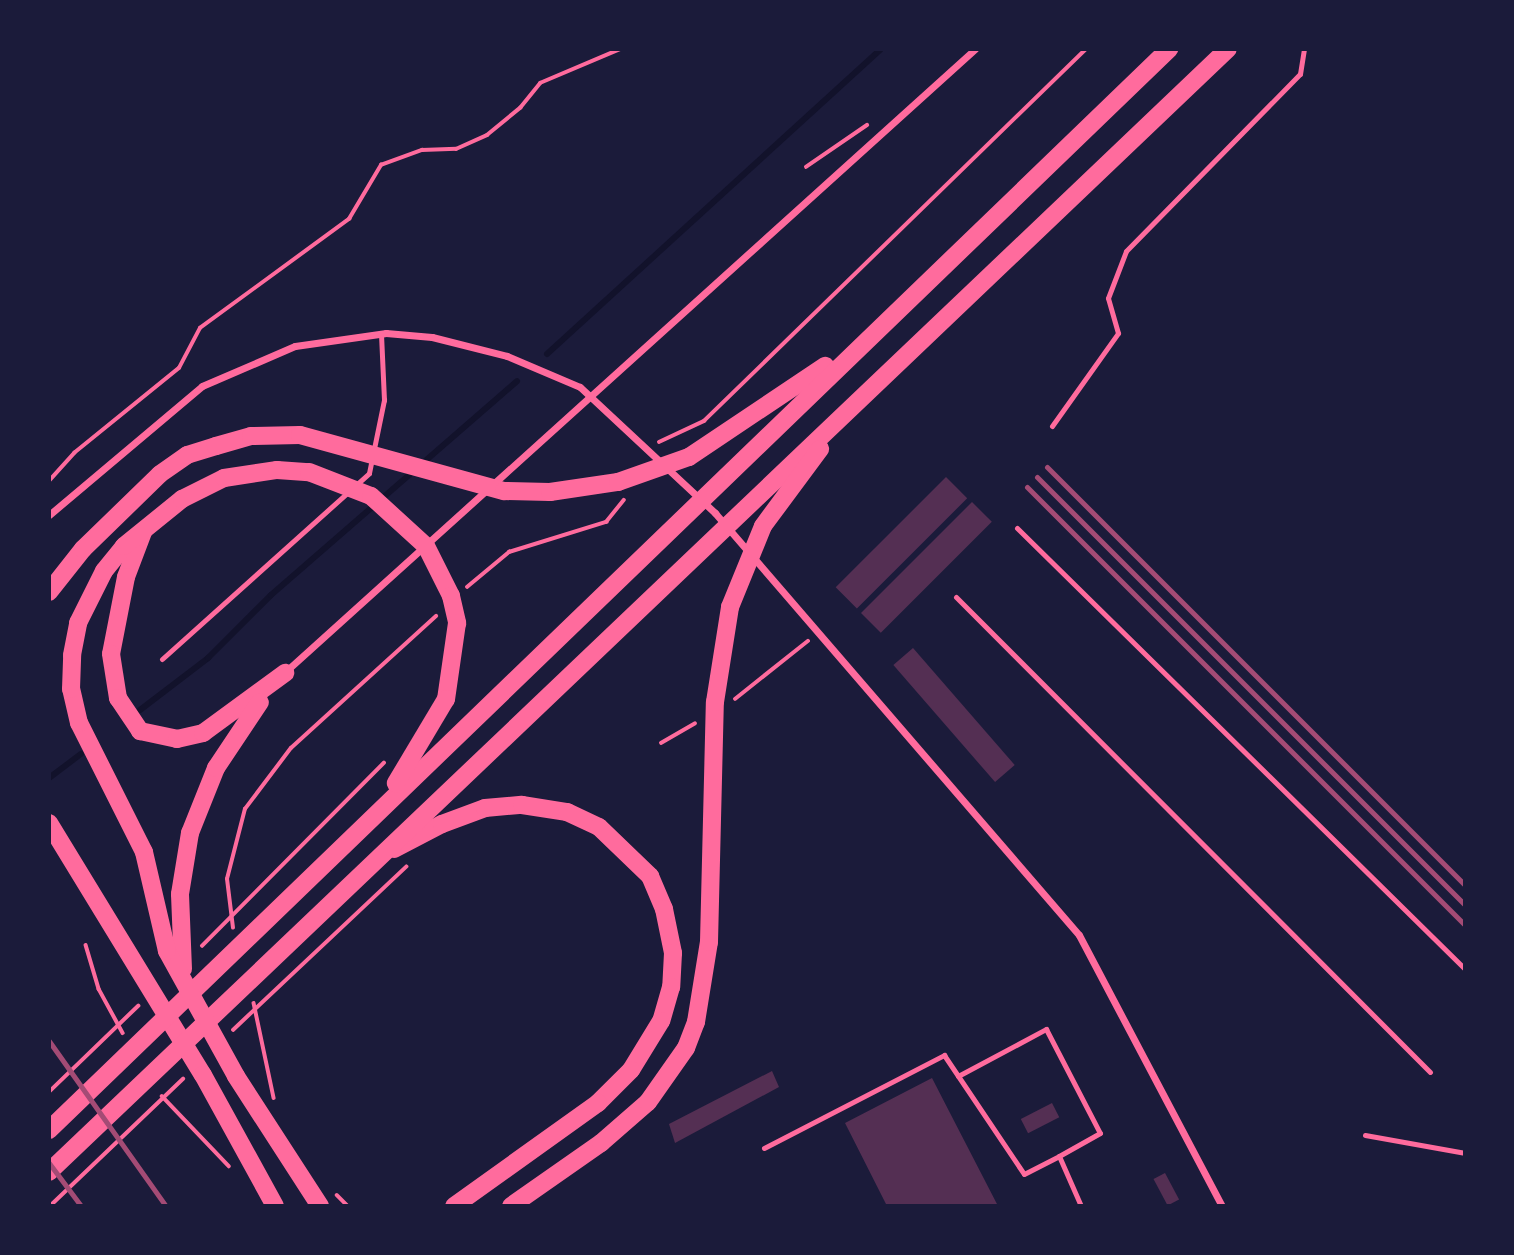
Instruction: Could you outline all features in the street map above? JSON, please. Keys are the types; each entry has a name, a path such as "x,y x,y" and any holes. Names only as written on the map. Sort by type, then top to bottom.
{"highway":[{"path":"49,1130 863,341 1169,49"},
{"path":"49,1172 1228,49"},
{"path":"49,592 102,528 160,474 187,455 251,436 300,435 504,491 550,492 618,482 689,457 863,341"},
{"path":"511,1206 601,1143 648,1102 669,1077 696,1023 709,942 715,702 730,607 753,547 781,498 864,394"},
{"path":"320,1206 236,1076 189,992 162,935 144,852 79,723 71,689 72,654 88,598 124,547 182,499 224,478 276,470 309,472 371,496 403,521 438,564 457,623 446,699 379,810"},
{"path":"144,531 126,577 111,654 118,698 140,731 177,739 203,733 285,673"},
{"path":"189,992 178,921 190,833 216,768 244,722 285,673"},
{"path":"373,861 442,824 485,808 522,805 567,812 599,827 631,853 650,876 664,909 673,953 671,987 648,1049 598,1103 454,1206"},
{"path":"49,823 203,1075 275,1206"}],"street":[{"path":"285,673 975,49"},
{"path":"49,515 202,386 295,346 381,333 432,337 493,351 565,379 592,397 715,513 1079,936 1222,1206"}],"lane":[{"path":"1052,426 1118,333 1108,298 1126,251 1300,74 1304,49"},
{"path":"162,659 369,473 384,400 381,333"},
{"path":"1017,528 1465,969"},
{"path":"956,597 1430,1072"},
{"path":"764,1148 944,1055 958,1076 1024,1174 1100,1133 1046,1028 958,1076"},
{"path":"1365,1135 1465,1153"},
{"path":"1059,1156 1081,1206"}],"path":[{"path":"49,481 74,453 179,368 200,328 298,253 327,236 363,202 381,165 422,150 456,149 487,135 520,108 540,83 620,49"},
{"path":"659,442 704,421 1086,49"},
{"path":"806,167 870,123"},
{"path":"461,593 509,552 606,522 620,509 628,492"},
{"path":"234,934 227,879 245,809 290,748 440,612"},
{"path":"727,704 818,633"},
{"path":"661,743 705,717"},
{"path":"199,948 390,756"},
{"path":"225,1038 411,862"},
{"path":"251,993 275,1102"},
{"path":"49,1093 139,1005"},
{"path":"50,1206 186,1075"}],"building":[{"path":"946,477 967,498 857,609 836,587"},
{"path":"972,502 992,522 881,633 861,613"},
{"path":"913,648 1015,765 995,782 893,665"},
{"path":"772,1071 779,1087 675,1143 669,1124"},
{"path":"932,1078 998,1206 887,1206 845,1123"},
{"path":"1052,1103 1059,1117 1028,1133 1021,1119"},
{"path":"1165,1173 1179,1199 1168,1206 1154,1179"}],"waterway":[{"path":"547,354 881,49"},
{"path":"140,710 208,658 271,595 517,381"},
{"path":"49,778 81,754"}],"railway":[{"path":"1047,467 1465,885"},
{"path":"1037,477 1465,905"},
{"path":"1027,487 1465,925"},
{"path":"49,1041 166,1206"},
{"path":"49,1163 81,1206"}]}
